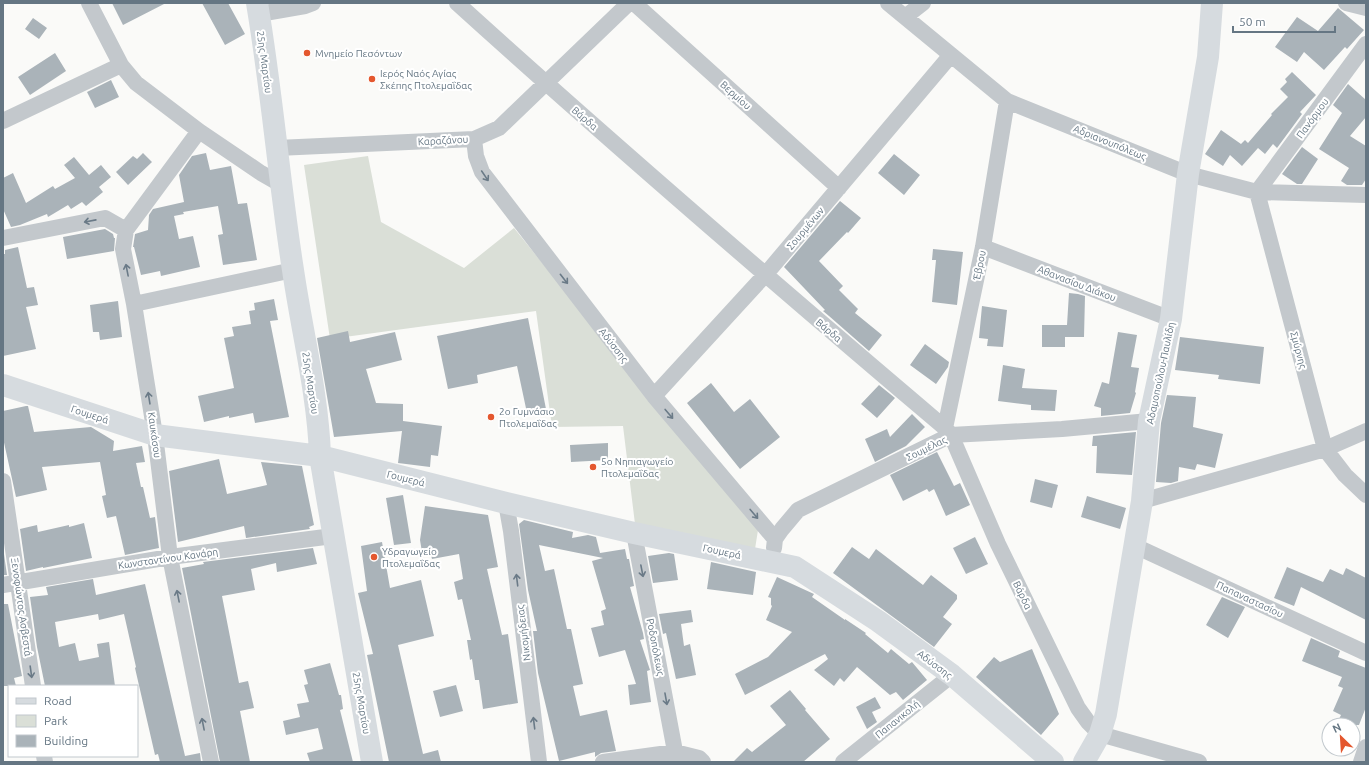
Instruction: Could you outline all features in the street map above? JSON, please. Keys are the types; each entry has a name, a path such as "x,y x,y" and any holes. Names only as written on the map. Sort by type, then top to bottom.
{"street":[{"path":"89,3 121,66 136,83 199,130 282,185"},
{"path":"258,8 305,6 313,3"},
{"name":"Βάρδα","path":"457,3 765,276 948,432 998,544 1078,708 1088,722 1100,734"},
{"name":"Καραζάνου","path":"277,148 474,139 499,128 629,3"},
{"name":"Βερμίου","path":"634,3 839,188"},
{"name":"Αδριανουπόλεως","path":"888,3 1007,101 1188,174 1257,192 1366,195"},
{"path":"905,17 923,3"},
{"name":"Αδαμοπούλου-Παυλίδη","path":"1084,762 1100,734 1106,714 1142,501 1149,420 1171,319 1188,174 1208,57 1212,3"},
{"path":"1346,3 1366,8"},
{"name":"25ης Μαρτίου","path":"258,8 292,270 319,428 320,456 372,762"},
{"name":"Πανόρμου","path":"1257,192 1366,44"},
{"name":"Σουρμένων","path":"654,396 765,276 951,55"},
{"path":"3,121 121,66"},
{"name":"Έβρου","path":"948,432 983,247 1007,101"},
{"name":"Καυκάσου","path":"199,130 126,230 123,249 134,304 155,435 170,557 211,762"},
{"name":"Αδύσσης","path":"474,139 476,156 482,172 654,396 775,539"},
{"name":"Σμύρνης","path":"1257,192 1325,449 1345,475 1366,495"},
{"path":"3,238 105,218 126,230"},
{"name":"Αθανασίου Διάκου","path":"983,247 1171,319"},
{"path":"134,304 292,270"},
{"name":"Γουμερά","path":"3,385 155,435 320,456 506,503 634,533 796,567 809,576"},
{"name":"Σουμέλας","path":"775,539 798,510 948,432 1062,429 1149,420"},
{"path":"1142,501 1325,449 1366,431"},
{"name":"Ξενοφώντος Ασβεστά","path":"3,481 10,583 34,685"},
{"name":"Νικομήδειας","path":"506,503 511,531 539,762"},
{"name":"Ροδοπόλεως","path":"634,533 676,757"},
{"name":"Κωνσταντίνου Κανάρη","path":"10,583 170,557 333,536"},
{"path":"773,562 775,539"},
{"name":"Παπαναστασίου","path":"1134,546 1366,653"},
{"name":"Αδύσσης","path":"809,576 878,621 952,675 1053,762"},
{"name":"Παπανικολή","path":"843,762 952,675"},
{"path":"1100,734 1199,762"},
{"path":"1361,762 1366,747"},
{"path":"602,762 676,757 699,758 703,762"}],"green space":[{"path":"368,156 381,222 464,268 514,228 758,530 755,549 635,524 623,426 552,427 536,311 330,339 304,165"}],"building":[{"path":"112,3 166,3 123,25"},
{"path":"202,3 228,3 245,34 225,45"},
{"path":"1338,8 1364,30 1347,49 1345,47 1324,70 1304,52 1297,62 1275,47 1297,17 1318,31"},
{"path":"33,18 47,28 39,39 25,29"},
{"path":"55,53 66,71 30,95 18,77"},
{"path":"1292,72 1316,95 1300,112 1302,114 1277,148 1273,144 1265,154 1258,148 1242,166 1230,155 1223,166 1205,154 1221,130 1241,144 1245,140 1248,143 1272,115 1271,114 1288,97 1280,89 1287,82 1285,79"},
{"path":"111,80 119,97 95,108 87,92"},
{"path":"1348,84 1366,100 1366,117 1350,136 1366,146 1366,179 1362,185 1347,185 1341,181 1349,168 1319,149 1342,113 1333,105"},
{"path":"1302,147 1318,159 1302,184 1297,184 1282,174"},
{"path":"143,153 152,162 128,185 116,172 133,156 137,159"},
{"path":"206,153 210,170 231,166 238,204 247,203 257,260 223,265 218,235 223,234 218,206 183,212 184,214 174,216 179,239 193,236 200,267 161,276 160,271 141,275 133,247 135,234 148,230 149,215 153,209 184,202 179,175 192,156"},
{"path":"894,154 920,175 904,195 878,173"},
{"path":"74,157 89,175 101,165 111,177 99,187 103,192 86,206 82,202 71,209 68,205 48,217 47,214 11,227 3,209 3,178 13,173 26,203 53,186 55,189 75,178 64,165"},
{"path":"840,201 861,218 819,261 843,286 839,290 858,309 855,313 882,335 869,351 823,311 825,310 784,267"},
{"path":"105,229 113,234 115,238 114,251 67,259 63,237"},
{"path":"18,247 27,288 34,287 38,305 26,307 36,349 3,356 3,254 5,254 5,250"},
{"path":"933,249 963,252 957,305 932,302 936,260 932,260"},
{"path":"1069,293 1085,296 1084,337 1065,337 1065,347 1042,347 1042,325 1067,325"},
{"path":"274,299 278,320 270,321 289,417 255,423 253,413 229,418 229,416 204,422 198,396 234,388 224,338 234,336 232,327 251,324 249,311 255,310 254,303"},
{"path":"118,301 122,337 100,340 99,332 93,332 90,305"},
{"path":"982,306 1007,310 1003,347 987,346 988,339 979,338"},
{"path":"528,318 546,409 527,413 517,366 477,375 478,383 448,389 437,336"},
{"path":"348,331 350,342 395,332 402,360 366,369 376,403 403,404 403,421 442,426 438,456 431,455 430,467 398,463 402,431 334,437 317,338"},
{"path":"1118,332 1137,335 1131,367 1139,368 1136,393 1130,413 1101,416 1101,408 1094,406 1102,382 1109,384"},
{"path":"1180,337 1264,347 1260,384 1218,379 1219,375 1175,370"},
{"path":"925,344 949,362 948,367 936,384 910,365"},
{"path":"1003,365 1025,369 1022,388 1057,390 1055,411 1031,410 1031,405 998,401"},
{"path":"711,383 734,412 750,399 780,437 740,469 687,403"},
{"path":"879,385 895,398 877,418 861,404"},
{"path":"1167,395 1196,397 1193,427 1223,434 1215,468 1197,464 1195,470 1179,467 1178,481 1171,483 1156,482 1161,423"},
{"path":"28,406 34,432 91,427 114,441 113,451 142,446 145,462 136,463 150,518 155,517 159,548 125,555 116,516 107,518 102,496 106,495 100,462 42,467 47,490 16,497 3,438 3,411"},
{"path":"912,414 925,427 906,446 875,462 865,439 887,429 890,437"},
{"path":"1136,432 1132,475 1096,473 1097,446 1092,446 1093,436"},
{"path":"608,443 608,460 571,462 570,445"},
{"path":"937,452 954,486 960,483 970,505 946,516 934,489 929,492 927,489 903,501 890,475"},
{"path":"219,459 227,494 267,485 261,462 302,466 314,525 309,527 310,529 246,538 244,526 178,542 169,471"},
{"path":"1035,479 1058,485 1052,508 1030,502"},
{"path":"403,495 411,543 394,545 386,498"},
{"path":"1087,496 1126,508 1120,529 1081,517"},
{"path":"425,506 488,515 498,567 487,569 502,635 508,634 518,703 483,709 479,680 475,680 472,659 470,660 467,640 471,640 462,599 458,600 454,582 463,579 459,554 432,559 430,551 422,552 420,540"},
{"path":"524,520 573,532 572,538 588,535 596,537 600,553 625,549 627,559 629,559 634,586 630,587 644,639 640,640 650,670 647,671 651,702 630,705 628,685 636,684 625,650 599,657 591,628 604,625 601,611 606,609 592,561 603,558 539,545 545,571 554,569 567,629 571,629 583,684 573,686 580,716 607,710 616,751 601,753 595,757 595,752 559,761 538,673 533,631 537,631 528,590 519,524"},
{"path":"84,523 92,558 26,571 20,529 37,525 38,532"},
{"path":"975,537 988,564 966,574 953,548"},
{"path":"382,542 390,588 421,580 434,636 398,645 423,754 438,750 441,762 389,762 367,655 373,654 358,593 367,591 361,546"},
{"path":"3,547 7,575 3,575"},
{"path":"852,547 869,559 876,549 923,585 931,575 957,595 957,599 943,617 952,624 934,647 833,573"},
{"path":"313,548 317,564 277,572 276,563 251,569 255,590 222,596 239,683 248,681 254,708 240,711 250,762 220,762 182,568 204,564 203,562"},
{"path":"669,553 674,554 678,580 653,583 648,556"},
{"path":"711,562 756,572 753,595 707,589"},
{"path":"1287,567 1323,582 1330,569 1343,575 1346,568 1366,578 1366,620 1301,587 1294,606 1274,598"},
{"path":"777,577 814,594 812,597 866,633 865,634 888,653 891,649 909,664 912,662 927,680 903,700 896,692 890,695 857,667 844,682 840,678 834,686 814,670 828,659 825,654 745,695 735,674 768,657 792,632 766,620 772,606 771,598 768,597"},
{"path":"93,579 96,595 145,584 185,756 200,753 201,762 160,762 158,754 155,755 124,614 99,620 98,614 55,622 59,647 75,643 79,661 99,657 97,644 109,642 115,685 45,685 37,647 30,597 48,595 46,587"},
{"path":"1222,597 1245,607 1228,638 1206,625"},
{"path":"3,604 8,604 22,676 14,678 16,685 3,686"},
{"path":"691,610 693,622 681,624 684,646 690,644 696,675 676,679 666,633 663,634 659,614"},
{"path":"1311,638 1340,651 1338,657 1366,668 1366,707 1361,720 1361,717 1340,717 1341,715 1333,711 1343,688 1338,686 1342,677 1302,661"},
{"path":"1032,649 1059,714 1041,735 976,677 994,657 1000,662"},
{"path":"330,663 339,695 341,695 343,709 340,710 353,762 310,762 307,753 323,749 318,728 286,735 283,721 300,717 297,704 309,702 304,685 308,684 304,670"},
{"path":"456,685 463,711 440,717 433,691"},
{"path":"790,690 830,739 803,762 733,762 747,748 752,752 786,725 770,706"},
{"path":"875,697 881,708 872,712 877,722 867,729 856,707"}],"place":[{"name":"Μνημείο Πεσόντων","path":"307,53"},
{"name":"Ιερός Ναός Αγίας Σκέπης Πτολεμαΐδας","path":"372,79"},
{"name":"2ο Γυμνάσιο Πτολεμαΐδας","path":"491,417"},
{"name":"5ο Νηπιαγωγείο Πτολεμαΐδας","path":"593,467"},
{"name":"Υδραγωγείο Πτολεμαΐδας","path":"374,557"}]}
